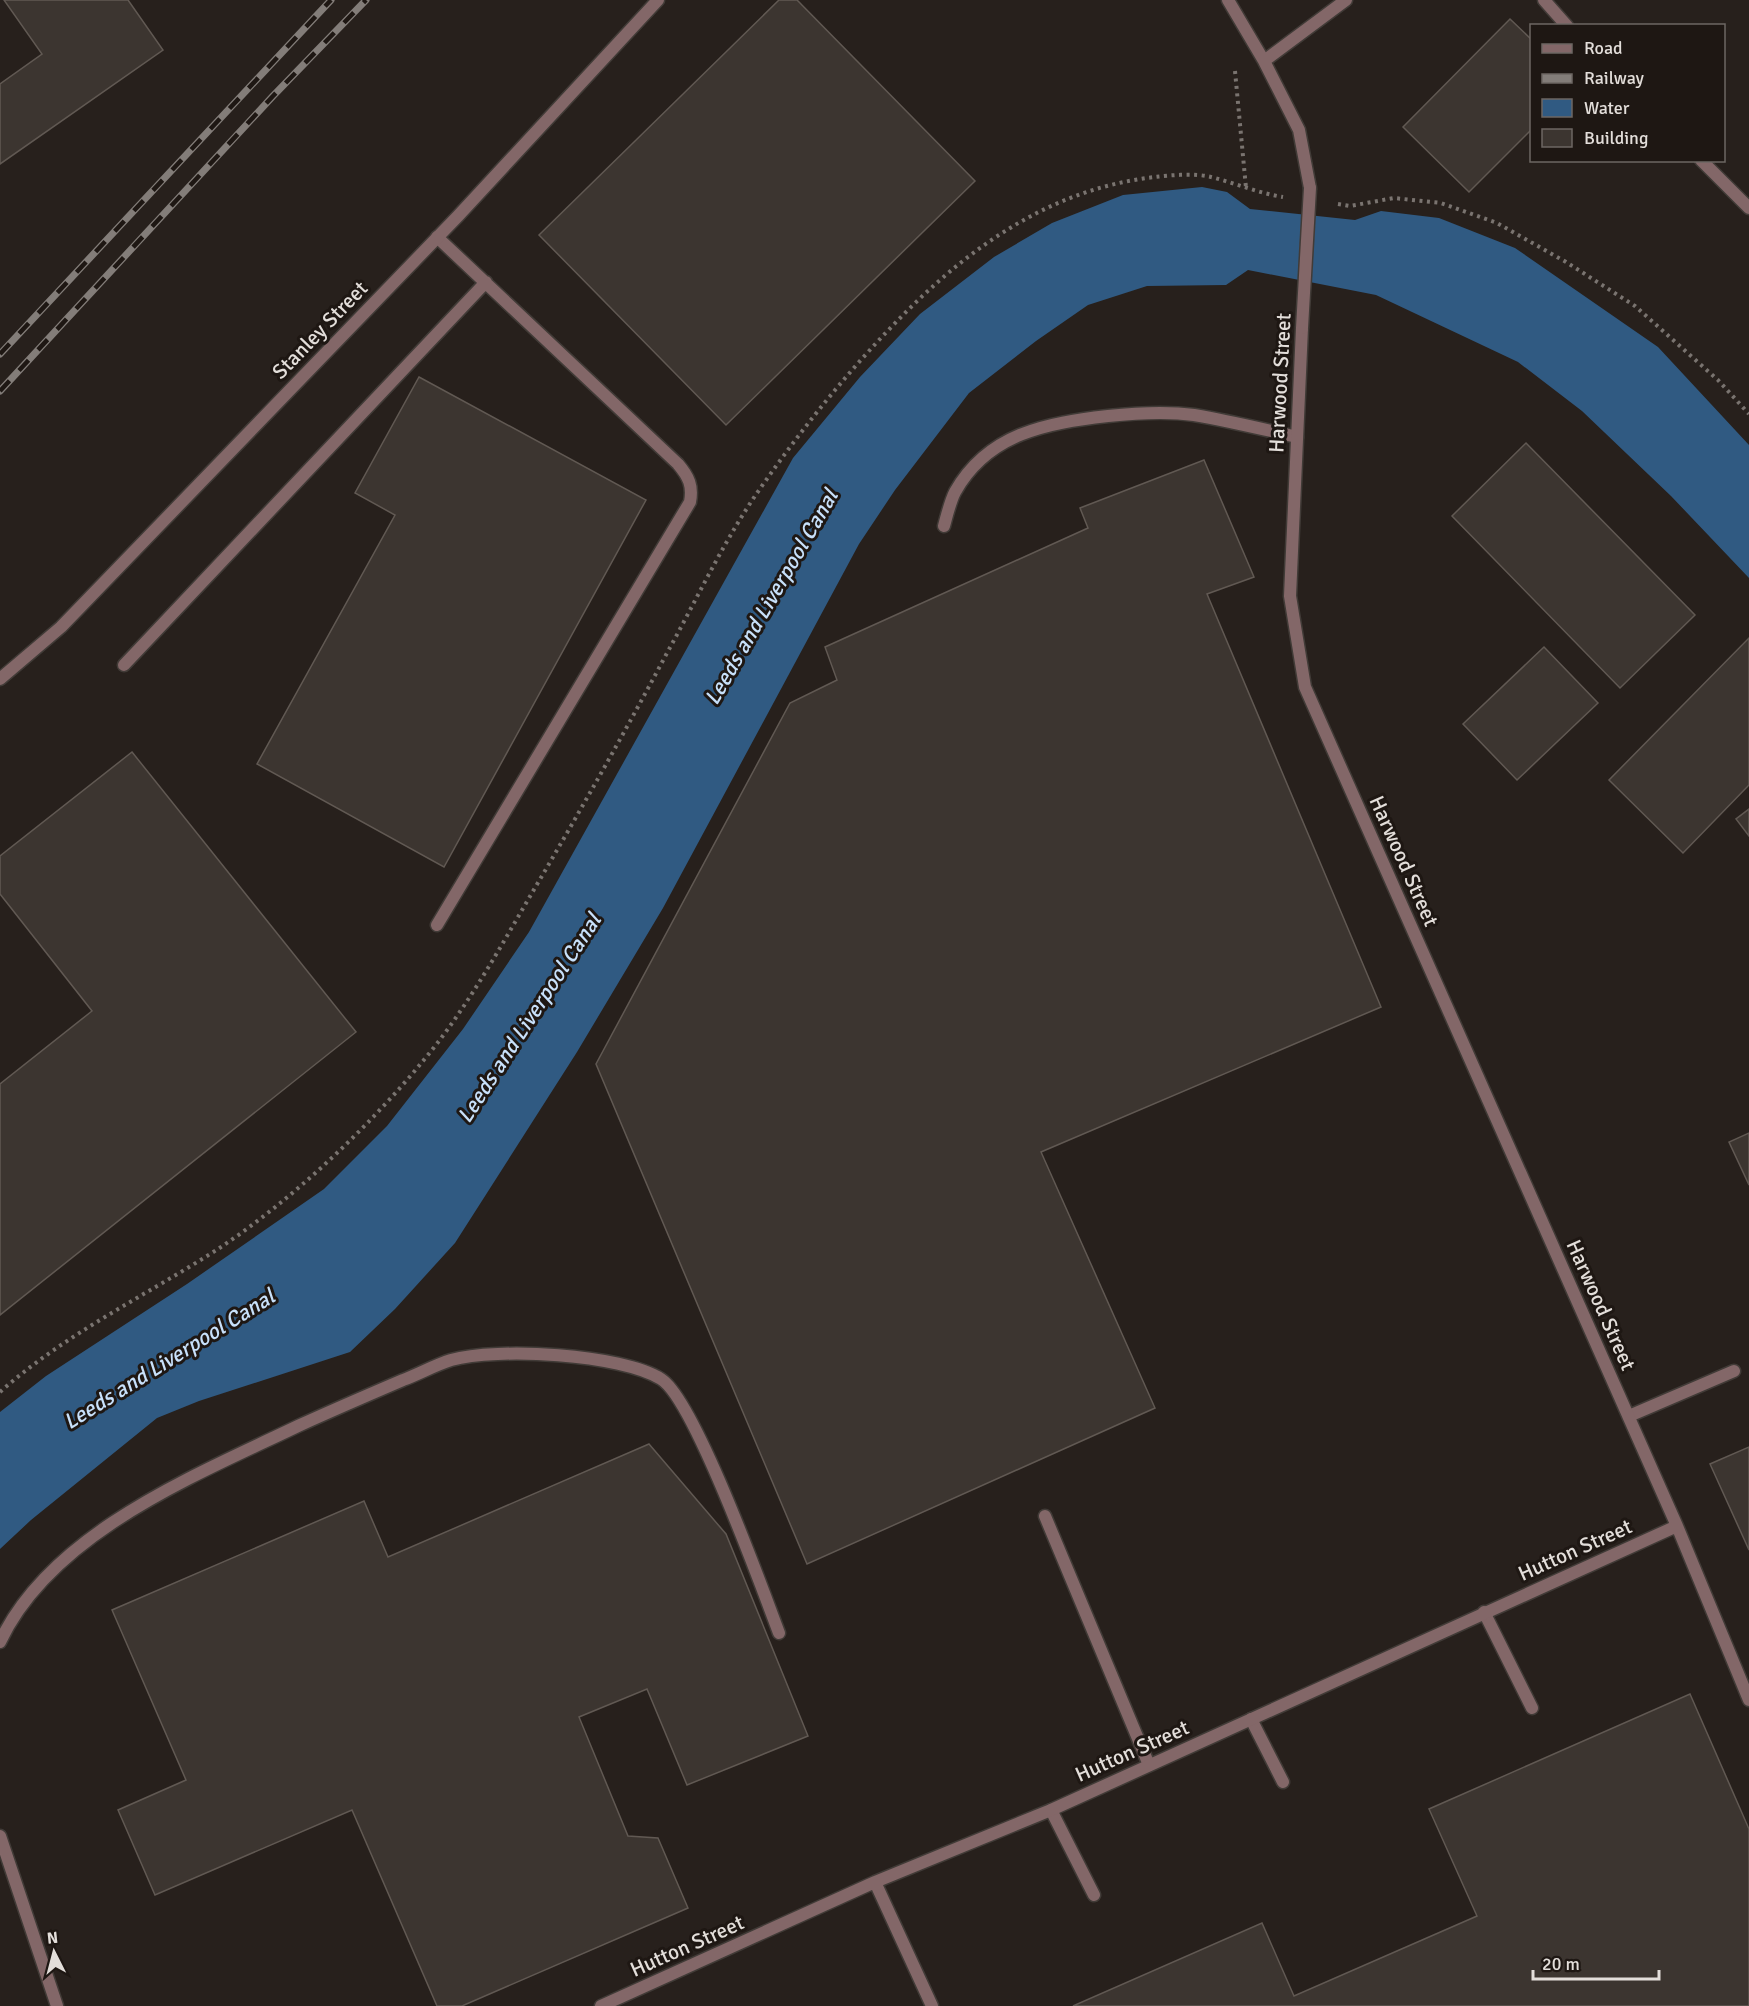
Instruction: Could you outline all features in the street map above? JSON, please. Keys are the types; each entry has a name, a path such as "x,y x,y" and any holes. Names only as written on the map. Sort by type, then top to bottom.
{"street":[{"name":"Stanley Street","path":"0,679 61,627 437,237 658,0"},
{"name":"Harwood Street","path":"1228,0 1264,61 1299,130 1310,188 1290,596 1305,687 1629,1416 1749,1700"},
{"path":"1264,61 1346,0"},
{"path":"1544,0 1565,24"},
{"path":"1703,162 1749,208"},
{"path":"437,237 678,464 691,483 692,493 690,502 437,925"},
{"path":"124,665 486,282"},
{"path":"944,526 955,493 975,466 1005,441 1039,426 1118,415 1165,413 1194,415 1297,437"},
{"path":"0,1642 26,1601 64,1560 117,1519 197,1474 341,1406 452,1360 490,1354 529,1353 620,1364 663,1379 687,1411 730,1507 780,1633"},
{"path":"1629,1416 1734,1371"},
{"path":"1045,1516 1149,1766"},
{"name":"Hutton Street","path":"601,2006 875,1882 1050,1810 1149,1766 1677,1526"},
{"path":"1484,1612 1532,1708"},
{"path":"1251,1719 1283,1782"},
{"path":"1050,1810 1094,1896"},
{"path":"0,1836 57,2006"},
{"path":"875,1882 932,2006"}],"path":[{"path":"1234,60 1245,188"},
{"path":"0,1392 116,1310 220,1247 275,1204 361,1131 426,1058 487,970 610,760 710,575 761,487 822,406 881,337 936,282 992,239 1048,205 1108,185 1157,177 1206,175 1245,188 1287,197"},
{"path":"1329,203 1350,206 1394,198 1441,203 1497,223 1566,262 1635,306 1718,380 1749,414"}],"water":[{"name":"Leeds and Liverpool Canal","path":"1202,187 1227,192 1250,209 1355,220 1381,211 1439,218 1515,248 1658,347 1749,445 1749,578 1671,496 1582,411 1518,362 1376,295 1248,270 1226,285 1147,286 1088,305 1036,341 969,393 895,490 859,544 663,908 577,1052 455,1243 395,1309 350,1352 199,1401 157,1418 31,1520 0,1549 0,1412 46,1376 187,1284 324,1189 387,1126 463,1029 529,932 793,458 860,377 920,314 994,257 1052,223 1123,195"}],"building":[{"path":"4,0 128,0 163,50 0,164 0,84 42,54"},
{"path":"779,0 797,0 975,181 726,425 539,235"},
{"path":"1510,19 1530,38 1530,131 1469,192 1403,127"},
{"path":"419,377 646,500 444,867 257,764 395,515 355,493"},
{"path":"1526,443 1695,615 1620,688 1452,516"},
{"path":"1204,460 1254,577 1207,594 1381,1007 1041,1152 1155,1408 807,1564 596,1064 790,703 837,680 825,647 1088,528 1080,508"},
{"path":"1749,638 1749,785 1683,853 1609,780"},
{"path":"1544,647 1598,703 1517,780 1463,724"},
{"path":"132,752 356,1032 0,1315 0,1084 92,1011 0,894 0,856"},
{"path":"1749,809 1749,836 1736,819"},
{"path":"1749,1133 1749,1185 1729,1142"},
{"path":"649,1444 726,1534 808,1736 687,1785 647,1689 579,1717 628,1836 658,1838 688,1908 462,2006 437,2006 352,1810 155,1895 118,1810 186,1780 112,1610 364,1501 388,1557"},
{"path":"1749,1447 1749,1550 1710,1464"},
{"path":"1690,1694 1749,1829 1749,2006 1073,2006 1262,1923 1294,1996 1477,1916 1429,1809"}],"railway":[{"path":"0,354 331,0"},
{"path":"0,391 273,96 366,0"}]}
